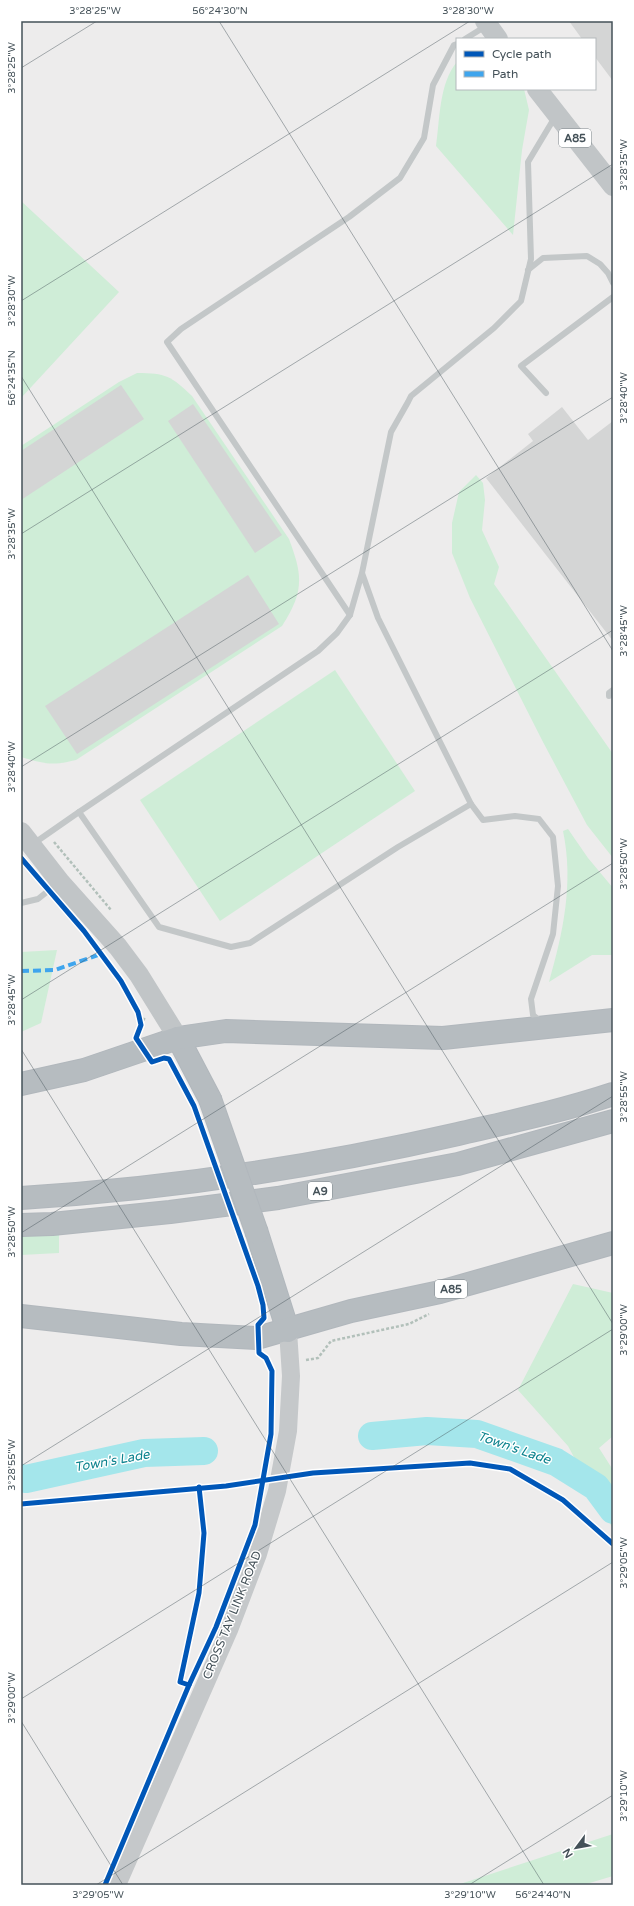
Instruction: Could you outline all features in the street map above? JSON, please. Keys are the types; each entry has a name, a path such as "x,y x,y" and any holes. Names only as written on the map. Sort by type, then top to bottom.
{"highway":[{"path":"21,1084 84,1070 178,1038 226,1031 443,1038 613,1020"},
{"path":"21,1316 107,1327 212,1336 257,1338 288,1331 257,1233 210,1099 178,1038"},
{"name":"A9","path":"21,1198 166,1186 287,1169 504,1124 613,1094"},
{"name":"A9","path":"21,1225 52,1224 170,1212 278,1198 458,1164 613,1121"},
{"name":"A85","path":"288,1331 351,1311 440,1292 613,1243"}],"main road":[{"name":"A85","path":"537,90 613,186"},
{"path":"26,838 60,882 118,946 139,975 178,1038"},
{"name":"CROSS TAY LINK ROAD","path":"117,1885 229,1630 258,1554 277,1491 288,1431 291,1376 288,1331"}],"lane":[{"path":"467,38 490,28"},
{"path":"350,615 167,342 180,329 349,217 400,178 424,138 433,84 454,45 456,44"},
{"path":"26,838 79,812 318,651 337,633 350,615 362,572 390,432 411,396 494,328 521,301 531,259 528,162 552,122 558,117"},
{"path":"528,270 542,258 587,256 600,264 608,273 613,283"},
{"path":"546,393 522,366 613,297"},
{"path":"362,572 378,618 470,804 483,820 515,816 540,820 553,837 558,886 553,934 531,999 533,1016 548,1028"},
{"path":"609,696 609,693 613,690"},
{"path":"79,812 159,927 231,947 250,943 398,847 470,804"},
{"path":"21,903 38,899 60,882"}],"path":[{"path":"140,1018 140,1031 136,1038 143,1050"}],"green space":[{"path":"456,64 456,90 524,90 529,110 522,150 513,235 436,146 441,102 451,71"},
{"path":"21,201 119,292 21,398"},
{"path":"137,373 155,374 168,377 179,384 192,396 289,539 294,552 299,574 298,593 282,626 76,760 54,764 21,757 21,446 119,382"},
{"path":"476,475 483,483 485,500 482,530 499,567 494,584 613,754 613,858 587,825 543,742 470,598 452,553 452,523 459,492"},
{"path":"335,670 415,791 220,921 140,800"},
{"path":"568,829 588,858 613,888 613,955 592,955 549,982 559,945 565,908 567,870 563,831"},
{"path":"57,950 41,1023 21,1032 21,952"},
{"path":"59,1229 59,1253 21,1255 21,1230"},
{"path":"573,1284 613,1293 613,1436 599,1448 613,1470 613,1529 568,1446 518,1390"},
{"path":"613,1834 613,1876 583,1885 457,1885"}],"building":[{"path":"569,21 613,21 613,81 596,58 596,38 581,38"},
{"path":"121,385 144,419 21,500 21,451"},
{"path":"193,404 282,535 255,553 168,421"},
{"path":"562,407 588,440 613,421 613,641 486,478 533,441 528,434"},
{"path":"248,575 279,624 77,754 45,706"}],"waterway":[{"name":"Town's Lade","path":"372,1436 427,1431 477,1434 556,1462 596,1487 613,1510"},
{"name":"Town's Lade","path":"21,1478 26,1479 144,1453 204,1451"}],"marked path":[{"path":"21,971 55,970 101,954"}],"cycle path":[{"path":"21,858 84,931 121,981 138,1012 141,1025 136,1038 152,1062 164,1058 169,1059 194,1106 258,1286 263,1305 264,1318 258,1325 259,1353 266,1358 272,1371 271,1434 255,1525 216,1627 189,1685 105,1885"},
{"path":"21,1504 226,1486 313,1473 470,1463 510,1469 563,1500 613,1544"},
{"path":"189,1685 180,1682 199,1593 204,1533 199,1487"}]}
